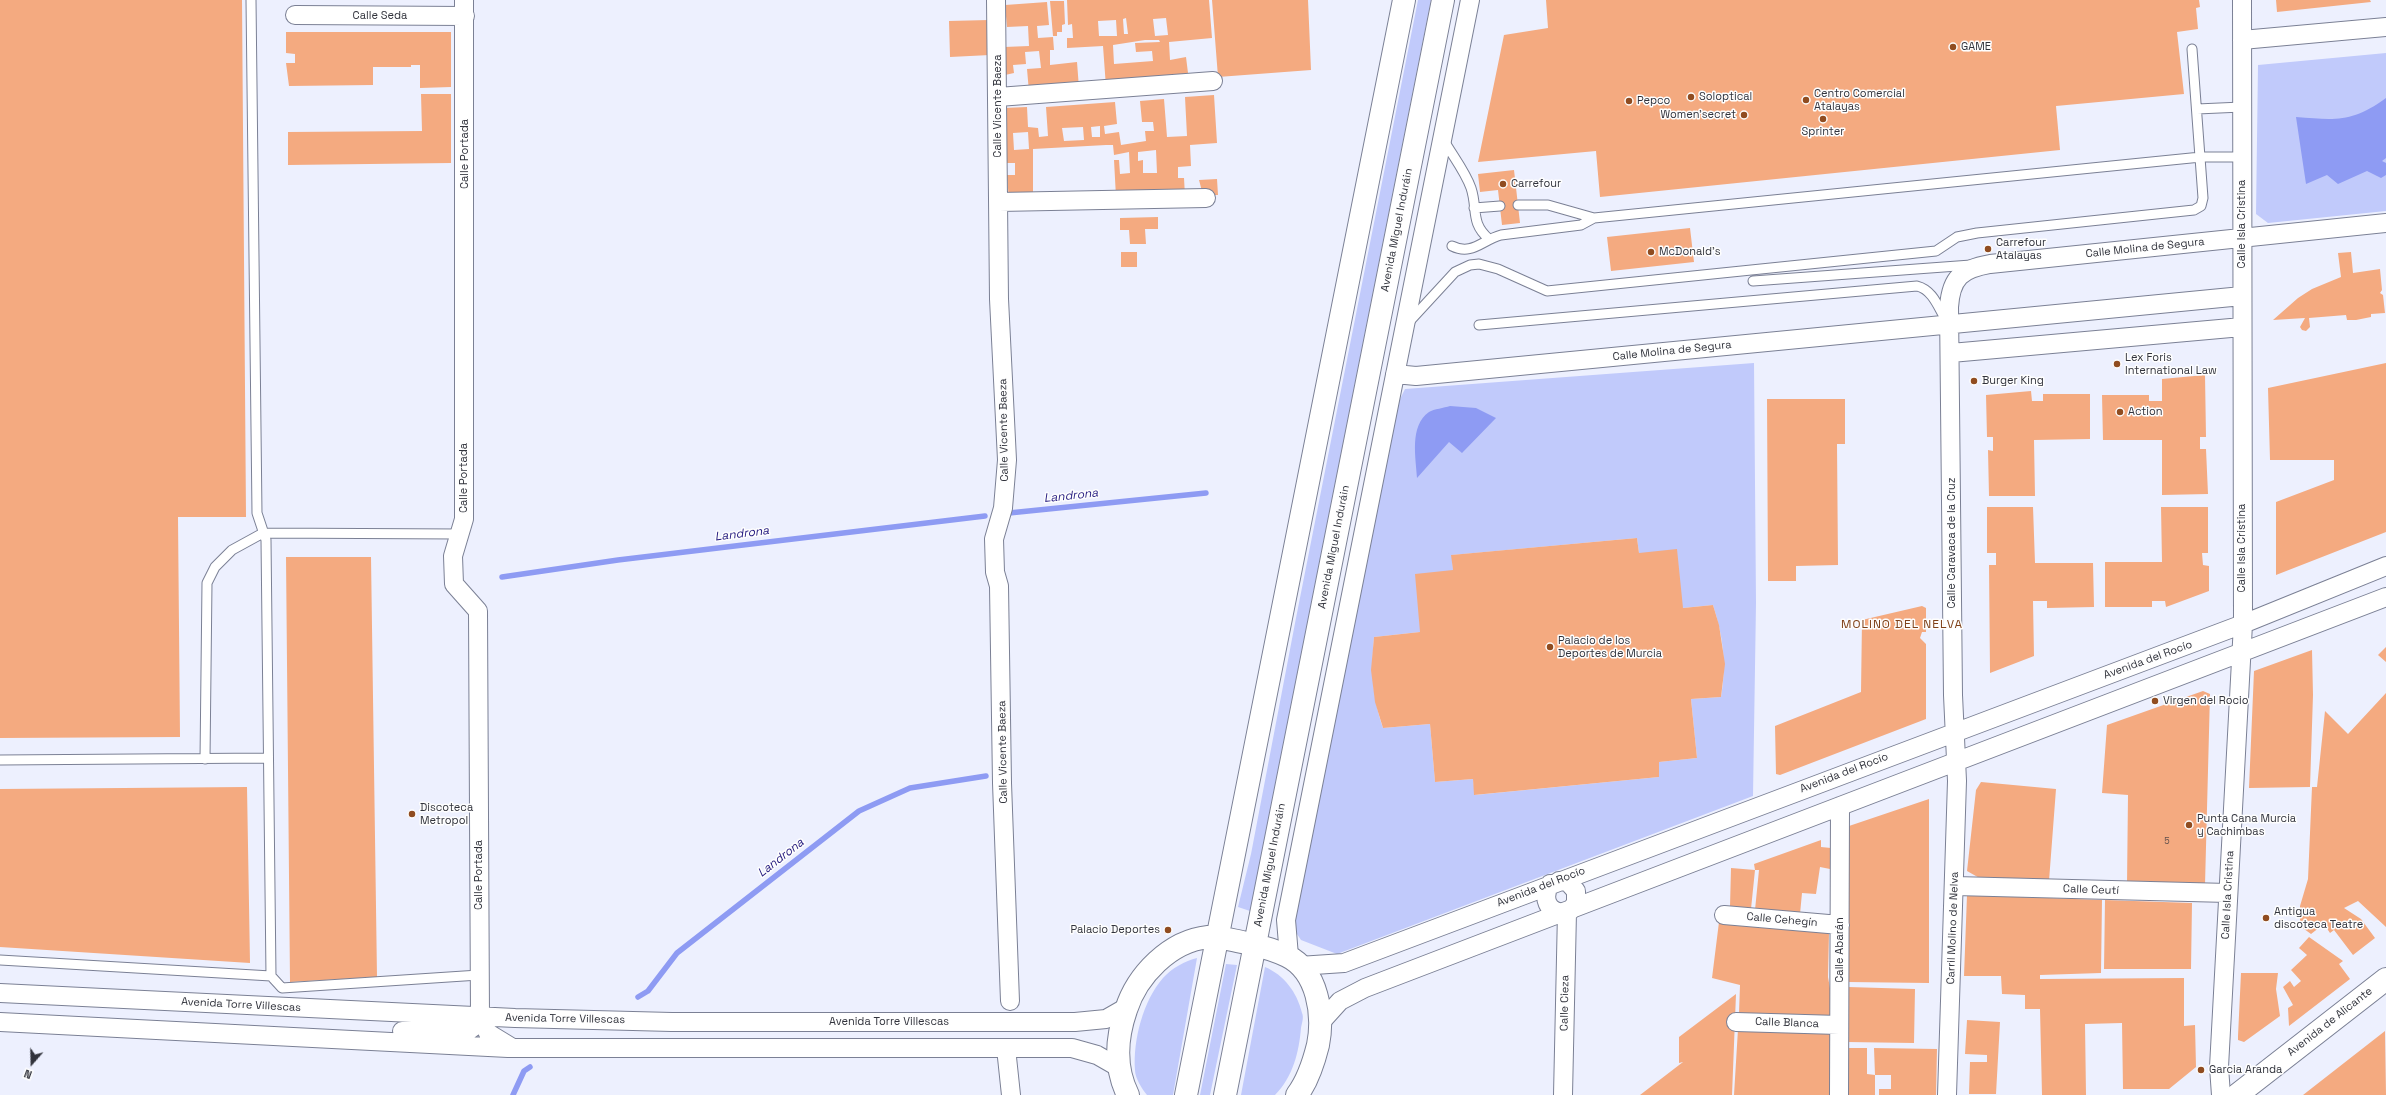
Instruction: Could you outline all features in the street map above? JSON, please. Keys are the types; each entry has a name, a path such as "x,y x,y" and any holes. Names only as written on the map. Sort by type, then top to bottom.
{"main road":[{"path":"1186,1095 1404,0"},
{"name":"Avenida Miguel Induráin","path":"1225,1095 1443,0"},
{"path":"1128,1095 1118,1067 1119,1035 1127,1007 1142,979 1163,957 1186,942 1203,938 1218,937 1254,945 1294,961 1315,990 1321,1022 1314,1058 1297,1095"},
{"name":"Avenida de Alicante","path":"2237,1095 2386,979"}],"street":[{"name":"Calle Vicente Baeza","path":"996,0 999,299 1007,460 1003,508 994,539 996,572 999,586 1002,783 1010,1001"},
{"path":"1294,961 1286,920 1470,0"},
{"name":"Calle Isla Cristina","path":"2221,1095 2219,1067 2243,624 2242,0"},
{"name":"Calle Seda","path":"295,15 362,8 464,8"},
{"name":"Calle Portada","path":"464,8 464,514 453,556 454,584 478,611 480,1017"},
{"path":"2242,40 2386,27"},
{"path":"998,97 1213,81"},
{"path":"998,202 1206,198"},
{"name":"Calle Molina de Segura","path":"1949,326 1949,298 1954,282 1965,271 1974,267 1990,264 2386,223"},
{"name":"Calle Molina de Segura","path":"1395,374 1416,376 1949,326 2242,296"},
{"name":"Calle Caravaca de la Cruz","path":"1949,326 1951,353 1956,760"},
{"path":"1951,353 2242,327"},
{"name":"Avenida del Rocío","path":"1294,961 1344,963 1554,882 2243,624 2386,566"},
{"path":"1321,1022 1340,1001 1350,994 1567,912 1956,760 2241,654 2386,597"},
{"name":"Carril Molino de Nelva","path":"1947,1095 1955,886 1956,760"},
{"name":"Calle Abarán","path":"1839,1095 1840,806"},
{"path":"1554,882 1568,882 1576,890 1576,903 1567,912 1554,911 1546,901 1545,895 1554,882"},
{"name":"Calle Ceutí","path":"1955,886 2228,893"},
{"name":"Calle Cieza","path":"1563,1095 1567,912"},
{"name":"Calle Cehegín","path":"1724,915 1840,925"},
{"name":"Avenida Torre Villescas","path":"0,992 480,1017 672,1022 1075,1022 1106,1019 1127,1007"},
{"path":"325,1038 381,1030 468,1031 476,1025 480,1017"},
{"path":"480,1017 488,1033 513,1048"},
{"path":"0,1022 513,1048 672,1050 1006,1048 1079,1050 1097,1055 1118,1067"},
{"name":"Calle Blanca","path":"1736,1022 1839,1025"},
{"path":"1006,1048 1011,1095"}],"lane":[{"path":"251,0 257,513 266,540 271,976 282,988 479,976"},
{"path":"1405,326 1455,272 1470,264 1479,264 1498,269 1547,291 1936,251 1957,237 1977,233 2194,210 2200,206 2203,198 2192,49"},
{"path":"2197,109 2242,107"},
{"path":"1443,138 1471,188 1479,229 1489,239"},
{"path":"1452,246 1459,249 1470,250 1489,239 1501,235 1581,224 1594,218 2201,157 2242,157"},
{"path":"1518,205 1548,205 1594,218"},
{"path":"1474,208 1500,206"},
{"path":"1753,280 1990,264"},
{"path":"1479,325 1917,286 1924,288 1931,294 1949,326"},
{"path":"206,758 207,583 215,567 232,550 264,534 459,534"},
{"path":"0,760 268,758"},
{"path":"0,960 271,976"}],"shaded area":[{"path":"1418,0 1431,0 1250,911 1238,907 1251,854"},
{"path":"2386,53 2386,211 2268,223 2256,214 2258,65"},
{"path":"1754,363 1756,603 1753,796 1337,954 1301,940 1293,928 1396,407 1405,389","holes":["1637,538 1639,553 1683,608 1713,605 1722,639 1724,662 1723,685 1721,697 1691,699 1697,758 1659,762 1659,777 1475,795 1473,779 1435,782 1430,724 1383,728 1379,716 1373,683 1374,637 1420,632 1453,570 1452,555"]},
{"path":"1197,958 1173,1095 1147,1095 1137,1080 1135,1073 1136,1046 1145,1009 1156,987 1170,971 1179,965"},
{"path":"1226,964 1237,965 1210,1095 1200,1095"},
{"path":"1265,967 1272,970 1284,980 1297,998 1303,1016 1299,1046 1291,1072 1275,1095 1241,1095"}],"water":[{"path":"2386,98 2386,158 2382,161 2386,163 2386,175 2381,178 2367,171 2338,184 2327,175 2306,184 2296,117 2333,119 2353,116 2374,106"},
{"path":"1450,406 1476,408 1496,418 1462,453 1449,442 1417,478 1415,443 1419,425 1429,412"}],"building":[{"path":"0,0 242,0 246,517 178,517 180,737 0,738"},
{"path":"1067,0 1209,0 1212,38 1169,42 1170,60 1186,57 1189,81 1106,87 1103,46 1067,48 1067,38 1073,38 1072,24 1068,25","holes":["1126,18 1128,34 1124,34 1123,19","1166,18 1168,35 1155,36 1153,19","1116,20 1117,36 1099,36 1098,21","1145,40 1159,40 1160,42 1135,43 1136,52 1152,51 1153,61 1114,64 1113,45"]},
{"path":"1212,0 1308,0 1311,70 1218,77"},
{"name":"Centro Comercial Atalayas","path":"1546,0 2199,0 2200,7 2196,8 2198,29 2177,32 2184,94 2056,106 2060,150 1600,197 1596,151 1478,162 1504,35 1548,28"},
{"path":"2276,0 2370,0 2371,2 2277,12"},
{"path":"1050,1 1064,1 1065,24 1062,25 1062,32 1057,32 1057,36 1053,36"},
{"path":"1047,2 1049,25 1037,26 1038,38 1053,37 1054,50 1050,50 1050,65 1077,62 1079,88 1029,92 1027,69 1041,68 1039,51 1025,52 1026,64 1013,65 1014,73 1005,75 1004,47 1029,46 1028,26 1007,27 1005,5"},
{"path":"989,20 990,55 950,57 949,21"},
{"path":"286,32 451,32 451,87 420,88 420,65 411,65 411,67 373,67 373,85 289,86 286,63 295,63 295,54 286,53"},
{"path":"421,94 451,94 451,163 288,165 288,132 422,131"},
{"path":"1214,95 1217,143 1190,145 1191,166 1178,167 1178,178 1184,178 1185,196 1116,197 1114,160 1119,160 1120,174 1130,173 1129,152 1114,155 1113,145 1106,145 1033,149 1033,200 1009,201 1007,175 1015,175 1015,163 1003,163 1004,108 1027,107 1028,127 1038,128 1039,137 1048,136 1046,107 1115,102 1117,124 1104,126 1105,134 1119,132 1121,145 1146,141 1145,131 1154,131 1153,122 1142,122 1140,101 1164,99 1167,137 1187,136 1185,97","holes":["1100,126 1100,137 1092,137 1091,127","1083,127 1084,140 1064,141 1062,128","1028,132 1029,149 1014,150 1013,133","1156,150 1157,173 1143,173 1143,160 1138,161 1138,152"]},
{"path":"1514,170 1520,223 1502,225 1498,190 1480,192 1478,174"},
{"path":"1217,179 1218,195 1203,195 1199,180"},
{"path":"1158,217 1158,229 1145,229 1146,244 1130,244 1129,230 1120,230 1120,218"},
{"path":"1690,228 1694,262 1611,271 1607,237"},
{"path":"1121,252 1137,252 1137,267 1121,267"},
{"path":"2351,252 2353,273 2380,269 2382,290 2380,293 2383,295 2385,313 2371,314 2371,317 2356,320 2347,320 2346,315 2309,318 2310,327 2306,331 2302,330 2300,327 2305,318 2273,320 2298,298 2312,289 2341,277 2338,253"},
{"path":"2386,363 2386,532 2276,575 2276,502 2334,480 2334,460 2270,460 2268,388"},
{"path":"2205,375 2206,437 2200,437 2200,449 2206,449 2208,494 2162,495 2162,440 2103,440 2102,395 2149,395 2149,401 2162,401 2162,379"},
{"path":"2031,391 2032,401 2043,401 2043,394 2090,394 2090,439 2034,440 2035,496 1989,496 1988,450 1993,451 1993,437 1987,437 1986,395"},
{"path":"1767,399 1845,399 1845,444 1837,444 1838,565 1796,566 1796,581 1768,581"},
{"path":"1987,507 2033,507 2035,563 2093,563 2094,607 2047,608 2047,601 2033,601 2034,656 1990,673 1989,565 1996,565 1996,553 1987,553"},
{"path":"2161,507 2208,507 2208,553 2202,553 2203,565 2209,566 2209,591 2166,607 2165,601 2152,601 2152,607 2105,607 2105,562 2162,562"},
{"path":"1637,538 1639,553 1677,549 1683,608 1713,605 1719,625 1725,664 1721,697 1691,699 1697,758 1659,762 1659,777 1474,795 1473,779 1435,782 1430,724 1383,728 1375,702 1371,670 1374,637 1420,632 1415,574 1453,570 1451,555"},
{"path":"286,557 371,557 377,977 290,982"},
{"path":"1922,606 1926,608 1926,632 1922,632 1920,638 1926,644 1926,719 1780,775 1776,774 1775,726 1861,692 1862,620"},
{"path":"2386,647 2386,662 2378,655"},
{"path":"2312,650 2313,695 2310,787 2249,788 2254,671"},
{"path":"2203,691 2210,694 2205,885 2127,884 2128,795 2102,793 2107,725"},
{"path":"2386,693 2386,927 2358,901 2344,908 2361,919 2375,938 2353,955 2334,930 2330,933 2324,924 2311,934 2300,926 2300,906 2308,879 2312,787 2317,787 2325,711 2348,734"},
{"path":"1981,782 2056,789 2049,881 1983,880 1967,871 1976,790"},
{"path":"247,787 250,963 0,947 0,789"},
{"path":"1929,799 1929,983 1848,982 1849,826"},
{"path":"1821,840 1821,847 1831,848 1830,869 1820,867 1816,894 1802,893 1800,914 1755,910 1759,870 1755,870 1754,864"},
{"path":"1731,868 1755,870 1751,909 1730,907"},
{"path":"1967,895 2102,900 2101,973 2040,975 2040,979 2184,978 2184,1026 2195,1025 2196,1067 2169,1089 2123,1089 2122,1023 2085,1024 2086,1095 2042,1095 2040,1009 2025,1009 2025,995 2002,994 2001,976 1964,976"},
{"path":"2105,900 2192,903 2191,969 2104,969"},
{"path":"1719,922 1829,933 1828,977 1831,994 1830,1016 1739,1013 1740,985 1712,978"},
{"path":"2309,937 2343,961 2339,964 2350,979 2289,1026 2288,1008 2293,1005 2283,987 2290,981 2294,987 2301,981 2291,970 2307,955 2299,948"},
{"path":"2241,973 2278,973 2276,989 2280,1016 2244,1042 2238,1040"},
{"path":"1848,987 1915,989 1914,1043 1847,1042"},
{"path":"1736,994 1732,1095 1640,1095 1683,1062 1679,1063 1679,1037"},
{"path":"1967,1020 2000,1022 1996,1094 1969,1094 1970,1062 1987,1062 1987,1055 1965,1054"},
{"path":"1738,1029 1831,1033 1831,1095 1734,1095"},
{"path":"2385,1031 2386,1095 2303,1095"},
{"path":"1847,1048 1867,1048 1867,1074 1875,1075 1875,1095 1847,1095"},
{"path":"1874,1048 1937,1049 1936,1095 1879,1095 1879,1089 1891,1089 1891,1075 1875,1075"}],"waterway":[{"name":"Landrona","path":"1007,517 1009,513 1206,493"},
{"name":"Landrona","path":"502,577 618,560 985,516"},
{"name":"Landrona","path":"638,997 648,991 677,953 859,811 910,788 986,776"},
{"name":"Landrona","path":"513,1095 524,1071 530,1067"}],"place":[{"name":"GAME","path":"1953,47"},
{"name":"Soloptical","path":"1691,97"},
{"name":"Centro Comercial Atalayas","path":"1806,100"},
{"name":"Pepco","path":"1629,101"},
{"name":"Women'secret","path":"1744,115"},
{"name":"Sprinter","path":"1823,119"},
{"name":"Carrefour","path":"1503,184"},
{"name":"Carrefour Atalayas","path":"1988,249"},
{"name":"McDonald's","path":"1651,252"},
{"name":"Lex Foris International Law","path":"2117,364"},
{"name":"Burger King","path":"1974,381"},
{"name":"Action","path":"2120,412"},
{"name":"Palacio de los Deportes de Murcia","path":"1550,647"},
{"name":"Virgen del Rocio","path":"2155,701"},
{"name":"Discoteca Metropol","path":"412,814"},
{"name":"Punta Cana Murcia y Cachimbas","path":"2189,825"},
{"name":"Antigua discoteca Teatre","path":"2266,918"},
{"name":"Palacio Deportes","path":"1168,930"},
{"name":"Garcia Aranda","path":"2201,1070"}],"district":[{"name":"MOLINO DEL NELVA","path":"1902,625"}]}
